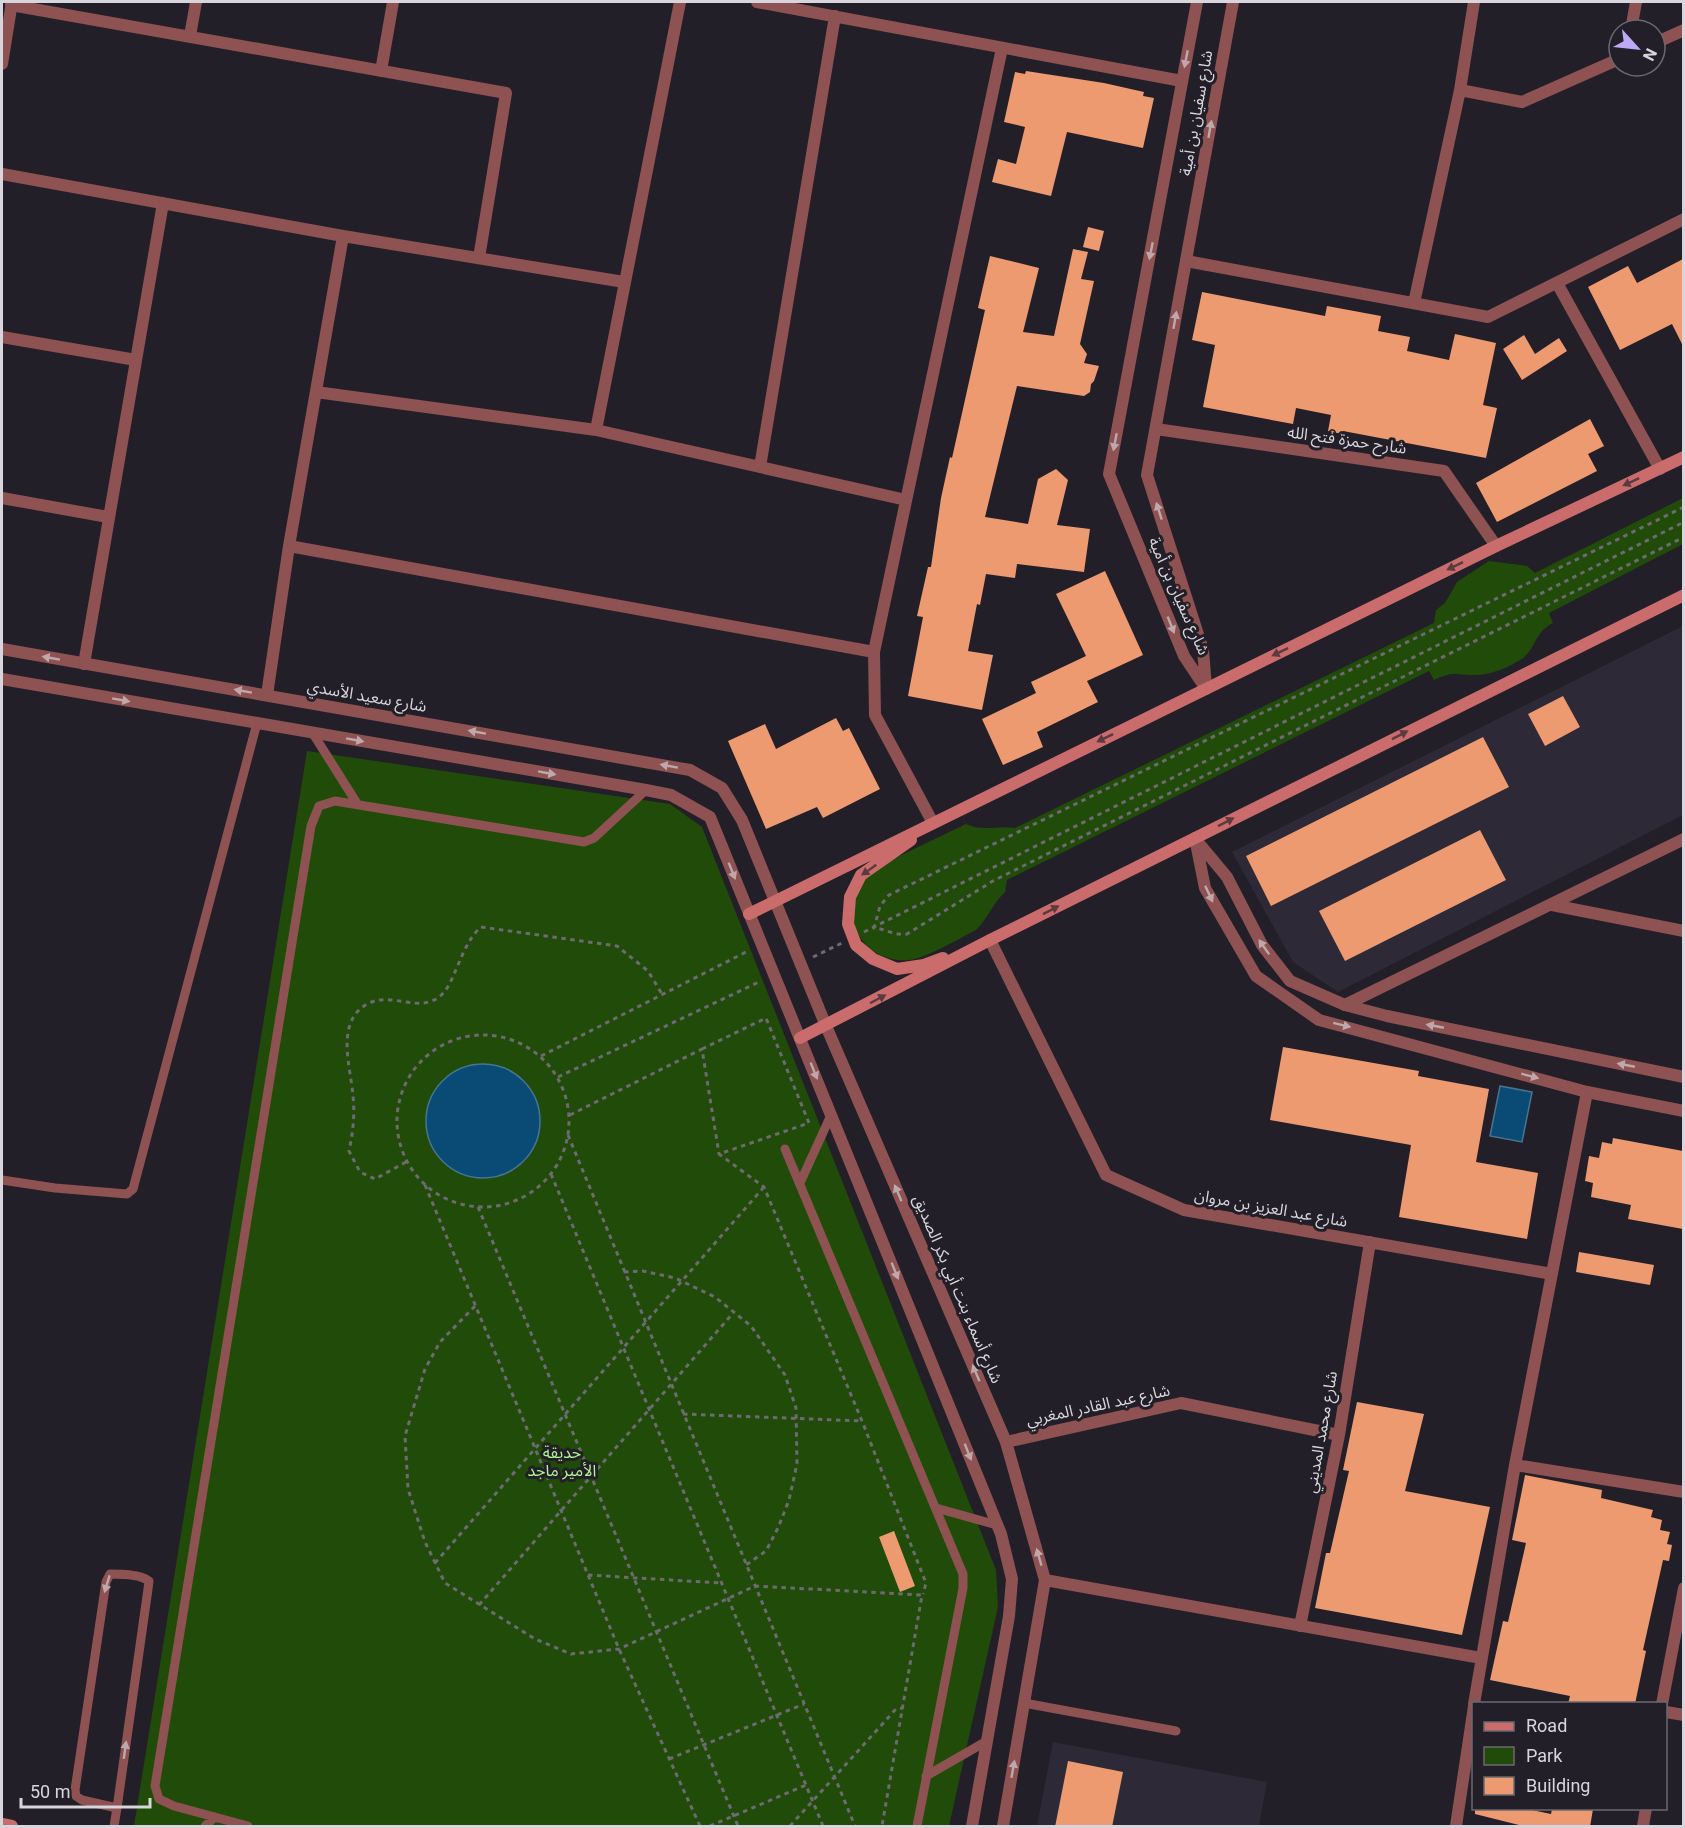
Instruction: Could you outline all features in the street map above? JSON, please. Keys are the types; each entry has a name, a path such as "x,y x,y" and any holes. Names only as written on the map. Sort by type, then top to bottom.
{"main road":[{"path":"749,914 1496,546 1683,457"},
{"path":"800,1038 990,940 1683,594"},
{"path":"933,823 861,875 850,897 848,924 856,945 873,959 897,969 924,965 990,940"},
{"path":"2,1824 12,1827"}],"street":[{"path":"190,36 196,2"},
{"path":"381,71 393,2"},
{"path":"596,430 680,2"},
{"path":"758,2 1182,81"},
{"name":"شارع سفيان بن أمية","path":"1197,2 1109,474 1184,656 1206,689"},
{"name":"شارع سفيان بن أمية","path":"1206,689 1203,650 1147,475 1233,2"},
{"path":"1414,303 1460,90 1474,2"},
{"path":"1633,18 1636,2"},
{"path":"2,64 12,3 506,93 479,258"},
{"path":"760,467 835,16"},
{"path":"1667,37 1683,30"},
{"path":"933,823 875,715 874,652 1002,48"},
{"path":"1460,90 1522,102 1607,64"},
{"path":"2,174 343,236 624,282"},
{"path":"84,664 163,203"},
{"path":"1186,261 1488,317 1683,219"},
{"path":"267,695 343,236"},
{"path":"1557,283 1660,469"},
{"path":"2,337 135,360"},
{"path":"316,392 596,430 906,501"},
{"name":"شارح حمزة فتح الله","path":"1156,429 1444,471 1496,546"},
{"path":"2,498 108,518"},
{"path":"290,546 874,652"},
{"name":"شارع سعيد الأسدي","path":"2,649 690,770 722,788"},
{"path":"2,679 646,789 671,795 710,817 998,1525 1012,1579 1009,1616 972,1827"},
{"name":"شارع أسماء بنت أبي بكر الصديق","path":"722,788 742,820 826,1026 1006,1442 1046,1580 1003,1827"},
{"path":"1195,838 1227,878 1262,945 1290,981 1345,1005 1387,1016 1683,1077"},
{"path":"1195,838 1206,888 1226,929 1256,976 1284,998 1319,1020 1587,1092 1683,1111"},
{"path":"1345,1005 1683,839"},
{"path":"1552,905 1683,931"},
{"name":"شارع عبد العزيز بن مروان","path":"990,940 1106,1175 1184,1210 1552,1274"},
{"path":"1474,1702 1515,1465 1587,1092"},
{"name":"شارع محمد المديني","path":"1300,1626 1339,1436 1370,1242"},
{"name":"شارع عبد القادر المغربي","path":"1006,1442 1181,1403 1339,1436"},
{"path":"1515,1465 1683,1492"},
{"path":"1046,1580 1481,1658"},
{"path":"1662,1702 1683,1588"},
{"path":"1667,1712 1683,1715"},
{"path":"1456,1827 1472,1719"},
{"path":"1643,1827 1646,1810"}],"lane":[{"path":"2,1180 55,1188 127,1194 134,1188 257,723"},
{"path":"312,732 358,805"},
{"path":"248,1827 159,1799 155,1785 311,826 319,806 335,801 584,842 594,838 646,789"},
{"path":"800,1183 831,1115"},
{"path":"785,1149 963,1574 963,1588 917,1827"},
{"path":"936,1508 998,1525"},
{"path":"114,1827 117,1808 149,1581 144,1578 110,1574 106,1582 75,1790 76,1796 82,1800 117,1808"},
{"path":"1024,1703 1176,1731"},
{"path":"926,1776 987,1741"},
{"path":"205,1827 215,1817"}],"path":[{"path":"874,928 880,906 889,895 1683,507"},
{"path":"801,962 874,928 1683,522"},
{"path":"874,928 885,929 899,935 907,934 993,881 1683,537"},
{"path":"406,1162 375,1179 360,1172 349,1151 354,1126 347,1039 354,1017 366,1004 378,1000 393,998 414,1004 430,1003 442,996 464,948 472,935 481,927 617,946 648,971 662,994"},
{"path":"541,1056 761,944"},
{"path":"558,1077 774,975"},
{"path":"570,1116 766,1018 809,1123 719,1154"},
{"path":"425,1185 450,1200 478,1207 506,1204 531,1193 551,1173 562,1155 568,1136 570,1116 566,1095 558,1077 541,1056 514,1039 484,1033 455,1038 429,1053 409,1075 398,1103 397,1133 406,1162 425,1185 619,1649 700,1827"},
{"path":"702,1049 719,1154 764,1187 862,1420 926,1583 922,1595 882,1827"},
{"path":"568,1136 855,1827"},
{"path":"551,1173 823,1827"},
{"path":"435,1563 764,1187"},
{"path":"478,1207 738,1827"},
{"path":"624,1272 643,1270 682,1281 715,1297 751,1326 785,1375 796,1408 799,1445 789,1500 766,1551 746,1565"},
{"path":"475,1306 440,1342 425,1369 405,1436 408,1489 425,1542 445,1583 479,1605 535,1639 571,1654 619,1649 755,1586 922,1595"},
{"path":"479,1605 734,1312"},
{"path":"683,1414 862,1420"},
{"path":"588,1575 721,1583"},
{"path":"669,1759 804,1704"},
{"path":"790,1827 896,1709 903,1708"},
{"path":"710,1827 806,1785"}],"shaded area":[{"path":"1683,626 1683,815 1338,992 1293,962 1232,852"},
{"path":"1053,1742 1267,1782 1259,1826 1037,1826"}],"green space":[{"path":"1683,498 1683,544 1549,613 1553,623 1546,627 1525,656 1510,666 1487,674 1451,674 1434,680 1429,671 1007,880 1005,892 976,930 925,956 909,960 892,959 878,954 866,945 858,934 853,921 852,906 856,891 864,877 895,858 966,824 978,828 1015,828 1434,623 1436,610 1445,603 1457,582 1489,561 1527,566 1535,573"},
{"name":"حديقة الأمير ماجد","path":"307,751 670,804 702,827 996,1570 998,1607 949,1826 134,1826"}],"water":[{"path":"483,1064 505,1068 523,1081 536,1099 540,1121 536,1143 523,1161 505,1174 483,1178 461,1174 443,1161 430,1143 426,1121 430,1099 443,1081 461,1068"},
{"path":"1500,1086 1532,1092 1522,1142 1490,1136"}],"building":[{"path":"1026,71 1104,83 1144,92 1143,96 1154,98 1143,148 1067,132 1051,196 992,182 998,159 1016,164 1025,127 1004,122 1015,72 1025,74"},
{"path":"1088,227 1104,231 1099,251 1083,247"},
{"path":"1073,249 1088,252 1081,279 1094,281 1080,344 1087,354 1084,363 1099,366 1090,392 1084,396 1017,386 985,517 1028,524 1038,479 1056,469 1068,480 1057,525 1090,529 1084,572 1017,564 1015,578 986,574 980,605 977,604 968,651 993,655 982,710 908,696 923,617 917,616 928,567 931,567 941,498 985,310 978,308 990,256 1039,268 1023,332 1054,336"},
{"path":"1683,259 1683,346 1672,324 1620,350 1588,287 1628,266 1637,283"},
{"path":"1202,292 1325,316 1327,306 1381,316 1378,331 1410,337 1407,351 1449,360 1455,334 1496,343 1483,405 1497,408 1486,458 1343,431 1342,434 1328,431 1331,415 1296,408 1293,424 1203,407 1215,345 1192,340"},
{"path":"1524,335 1535,354 1559,338 1567,351 1522,380 1503,349"},
{"path":"1590,419 1604,446 1588,454 1597,471 1497,522 1476,483"},
{"path":"1105,571 1143,655 1087,681 1098,702 1037,732 1043,747 1003,765 982,719 1036,693 1031,682 1086,656 1056,594"},
{"path":"1563,696 1580,727 1545,746 1528,714"},
{"path":"836,718 843,731 849,728 880,789 823,818 817,807 766,829 728,741 765,724 776,749"},
{"path":"1483,737 1509,787 1271,906 1246,856"},
{"path":"1480,830 1506,880 1345,961 1319,911"},
{"path":"1283,1047 1419,1071 1418,1076 1489,1089 1476,1162 1538,1173 1527,1239 1399,1217 1411,1145 1270,1120"},
{"path":"1613,1138 1683,1151 1683,1229 1628,1219 1631,1205 1591,1197 1593,1183 1585,1181 1589,1156 1599,1158 1602,1142 1612,1144"},
{"path":"1579,1252 1654,1265 1650,1285 1576,1272"},
{"path":"1357,1402 1424,1414 1405,1491 1490,1507 1462,1635 1315,1608 1326,1553 1330,1553 1349,1471 1343,1470"},
{"path":"1525,1475 1602,1490 1601,1498 1653,1510 1651,1517 1662,1520 1660,1530 1670,1532 1667,1544 1672,1545 1669,1561 1663,1560 1643,1650 1646,1651 1635,1702 1568,1702 1570,1696 1490,1680 1503,1621 1508,1622 1526,1543 1512,1540"},
{"path":"894,1531 915,1586 900,1592 879,1537"},
{"path":"1068,1761 1123,1772 1112,1827 1055,1827"},
{"path":"1475,1810 1532,1810 1551,1814 1552,1810 1593,1810 1590,1827 1527,1827 1475,1814"}]}
